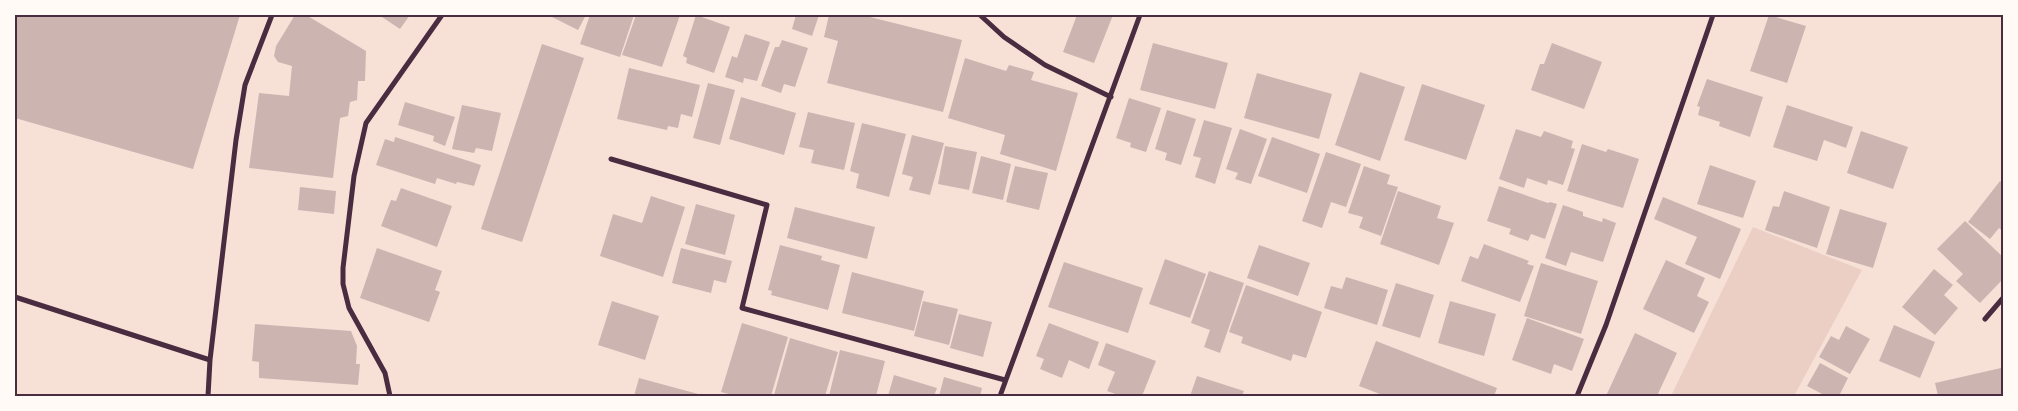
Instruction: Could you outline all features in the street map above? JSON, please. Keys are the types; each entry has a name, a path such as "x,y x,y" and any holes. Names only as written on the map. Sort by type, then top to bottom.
{"street":[{"path":"208,396 210,360 236,140 246,85 272,15"},
{"path":"390,396 385,373 349,308 343,284 343,268 354,176 366,123 442,15"},
{"path":"980,15 1004,37 1044,66 1111,97"},
{"path":"1000,396 1140,15"},
{"path":"1578,396 1606,325 1713,15"},
{"path":"611,159 767,205 742,308 1005,380"},
{"path":"15,297 210,360"},
{"path":"1985,319 2003,298"}],"shaded area":[{"path":"1753,227 1862,270 1794,396 1671,396"}],"building":[{"path":"15,15 240,15 193,169 15,118"},
{"path":"295,15 306,15 366,51 365,81 358,81 357,100 350,102 348,116 340,118 333,178 249,168 259,93 289,96 292,66 278,62 274,56 276,46"},
{"path":"379,15 410,15 400,29"},
{"path":"548,15 586,15 578,30"},
{"path":"590,15 634,15 620,57 580,44"},
{"path":"636,15 680,15 662,67 622,55"},
{"path":"696,15 730,27 714,73 686,63 687,58 683,56"},
{"path":"796,15 819,15 812,36 792,29"},
{"path":"829,15 862,15 962,40 943,112 827,83 838,41 824,37"},
{"path":"1077,15 1113,15 1094,63 1063,52"},
{"path":"1769,15 1806,26 1787,83 1750,71"},
{"path":"745,34 770,42 757,81 744,78 743,83 725,77 732,56 737,58"},
{"path":"782,40 808,48 795,87 784,84 781,93 761,86 775,47 779,47"},
{"path":"1153,43 1228,63 1215,109 1140,90"},
{"path":"1552,43 1602,62 1584,109 1531,90 1540,64 1544,64"},
{"path":"542,44 584,58 522,242 481,229"},
{"path":"965,58 1006,71 1009,65 1034,72 1031,80 1078,93 1056,171 1000,154 1005,135 948,118"},
{"path":"629,68 700,85 692,117 681,114 678,128 668,126 667,130 617,119"},
{"path":"1360,72 1405,87 1380,161 1335,145"},
{"path":"1257,73 1332,94 1319,139 1244,118"},
{"path":"1707,79 1763,97 1750,137 1719,126 1720,122 1698,115 1700,107 1697,106"},
{"path":"708,83 735,90 720,145 693,138"},
{"path":"1422,84 1485,105 1466,160 1404,140"},
{"path":"741,97 796,113 784,155 729,139"},
{"path":"1129,98 1161,108 1146,152 1130,147 1131,143 1116,138"},
{"path":"405,102 455,117 445,146 433,141 434,136 398,125"},
{"path":"462,105 501,113 492,151 476,148 474,153 452,149"},
{"path":"1787,105 1853,127 1846,148 1824,140 1817,161 1773,147"},
{"path":"1167,110 1196,119 1181,165 1165,160 1167,153 1155,149"},
{"path":"808,112 855,123 844,170 811,163 814,150 799,147"},
{"path":"1204,120 1232,128 1215,184 1195,177 1201,158 1193,156"},
{"path":"862,123 906,134 889,197 856,188 859,174 850,171"},
{"path":"1240,129 1267,139 1251,184 1235,179 1238,173 1226,169"},
{"path":"1516,129 1541,137 1544,131 1573,141 1571,148 1575,149 1563,185 1548,180 1547,185 1527,178 1524,188 1499,179"},
{"path":"1861,131 1908,147 1893,189 1847,173"},
{"path":"912,135 944,143 930,195 909,190 913,177 902,174"},
{"path":"395,137 481,165 474,186 457,182 456,184 437,178 435,184 376,165 385,139 394,142"},
{"path":"1272,137 1320,154 1307,193 1258,176"},
{"path":"1582,144 1606,152 1608,149 1639,159 1623,208 1567,191"},
{"path":"945,146 977,152 969,190 938,184"},
{"path":"1326,152 1361,164 1346,207 1331,202 1322,228 1302,221"},
{"path":"981,156 1011,164 1003,200 972,193"},
{"path":"1710,165 1756,181 1743,218 1697,204"},
{"path":"1015,166 1048,173 1039,210 1006,202"},
{"path":"1364,166 1390,175 1387,184 1398,187 1381,236 1359,228 1363,217 1348,213"},
{"path":"2000,181 2003,183 2003,231 1999,228 1990,239 1968,222"},
{"path":"1499,186 1548,203 1557,204 1545,239 1531,234 1528,241 1509,234 1511,229 1487,221"},
{"path":"300,187 336,191 334,214 298,210"},
{"path":"401,188 452,206 437,247 381,226 391,200 396,201"},
{"path":"1398,191 1441,206 1437,218 1454,223 1439,265 1380,244"},
{"path":"1784,191 1830,207 1817,248 1765,230 1773,206 1779,207"},
{"path":"651,196 685,207 663,277 600,256 613,214 642,223"},
{"path":"1663,197 1741,229 1720,279 1685,264 1697,237 1654,219"},
{"path":"696,204 735,215 725,255 685,244"},
{"path":"1563,205 1583,212 1583,216 1602,222 1603,218 1616,223 1603,262 1571,252 1566,266 1545,258"},
{"path":"795,207 875,227 867,259 787,238"},
{"path":"1840,209 1887,223 1873,268 1826,254"},
{"path":"1965,221 2003,257 2003,279 1980,303 1956,281 1963,274 1937,249"},
{"path":"1484,244 1529,261 1527,264 1534,266 1520,302 1461,281 1470,256 1478,259"},
{"path":"780,245 822,256 821,260 840,265 828,310 771,295 772,291 768,290"},
{"path":"1259,245 1310,263 1298,296 1247,278"},
{"path":"377,248 442,271 435,290 440,292 429,322 360,298"},
{"path":"681,248 732,261 726,283 714,280 711,293 672,283"},
{"path":"1165,259 1206,274 1190,318 1149,304"},
{"path":"1666,260 1705,278 1697,296 1709,302 1694,333 1643,309"},
{"path":"1064,262 1143,288 1128,333 1048,307"},
{"path":"1541,263 1598,281 1581,334 1524,316"},
{"path":"1934,269 1953,285 1944,295 1958,308 1935,335 1902,307"},
{"path":"1209,271 1244,283 1220,353 1204,347 1210,330 1191,323"},
{"path":"852,272 924,291 914,331 842,313"},
{"path":"1346,277 1388,290 1377,325 1324,308 1331,286 1342,289"},
{"path":"1396,283 1434,295 1420,338 1382,326"},
{"path":"1246,285 1322,312 1306,358 1293,354 1291,361 1241,343 1243,337 1229,332"},
{"path":"612,301 659,316 645,360 598,345"},
{"path":"923,301 958,309 949,345 914,336"},
{"path":"1450,301 1496,314 1484,356 1438,343"},
{"path":"959,314 992,322 983,357 950,348"},
{"path":"1527,318 1584,339 1572,371 1554,364 1551,374 1512,360"},
{"path":"742,323 788,337 771,396 736,396 721,392"},
{"path":"1049,323 1099,342 1089,369 1069,360 1062,378 1040,369 1044,359 1036,356"},
{"path":"255,324 351,331 357,346 356,364 360,364 358,385 259,378 259,362 252,361"},
{"path":"1894,325 1935,342 1920,378 1879,361"},
{"path":"1846,326 1870,339 1850,374 1819,357 1831,336 1839,340"},
{"path":"1635,333 1677,353 1657,396 1606,396"},
{"path":"790,338 838,352 825,396 774,395"},
{"path":"1376,341 1497,388 1494,396 1385,396 1359,386"},
{"path":"1106,343 1156,361 1142,396 1121,396 1107,391 1115,372 1098,365"},
{"path":"840,350 885,361 876,396 829,396"},
{"path":"1820,363 1848,378 1839,396 1826,396 1807,386"},
{"path":"2001,368 2003,396 1938,396 1935,383"},
{"path":"894,375 937,388 934,396 888,396"},
{"path":"1197,376 1244,391 1242,396 1190,396"},
{"path":"944,377 982,388 980,396 939,396"},
{"path":"639,378 702,395 634,396"}]}
